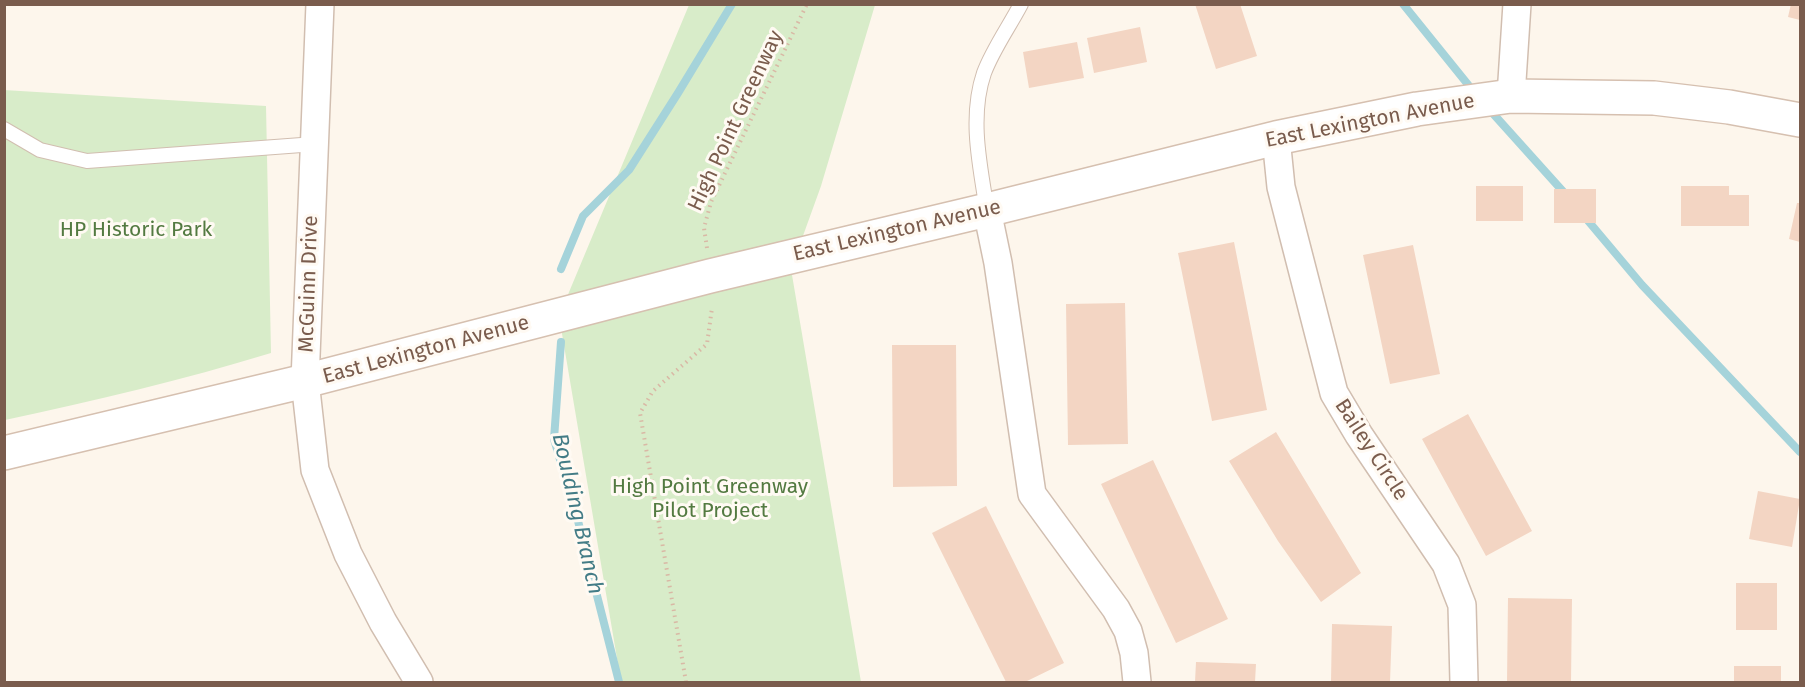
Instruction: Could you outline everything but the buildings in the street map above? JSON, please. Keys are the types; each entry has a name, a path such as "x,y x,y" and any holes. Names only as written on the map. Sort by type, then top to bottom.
{"main road":[{"name":"East Lexington Avenue","path":"4,453 305,381 679,283 1276,138 1417,109 1511,96 1654,98 1729,107 1800,120"}],"street":[{"name":"McGuinn Drive","path":"320,4 305,381 315,470 348,554 382,622 419,682"},
{"path":"1511,96 1517,4"},
{"name":"Bailey Circle","path":"1276,138 1281,187 1334,393 1359,435 1446,564 1462,605 1464,682"},
{"path":"987,210 998,263 1032,494 1116,609 1128,631 1134,653 1137,682"}],"lane":[{"path":"987,210 976,134 983,75 995,48 1021,4"},
{"path":"4,129 40,150 87,160 315,144"}],"path":[{"name":"High Point Greenway","path":"707,252 704,228 711,202 807,4"},
{"path":"686,682 640,413 653,391 707,344 712,315 711,298"}],"green space":[{"name":"High Point Greenway Pilot Project","path":"689,5 875,5 821,186 791,269 861,682 621,682 559,316"},
{"name":"HP Historic Park","path":"4,90 266,106 271,353 138,390 5,420"}],"waterway":[{"name":"Boulding Branch","path":"561,269 583,216 629,170 732,4"},
{"path":"1403,4 1474,92"},
{"path":"1488,108 1568,197"},
{"path":"1584,216 1642,285 1800,452"},
{"name":"Boulding Branch","path":"561,342 554,439 577,517 619,682"}]}
